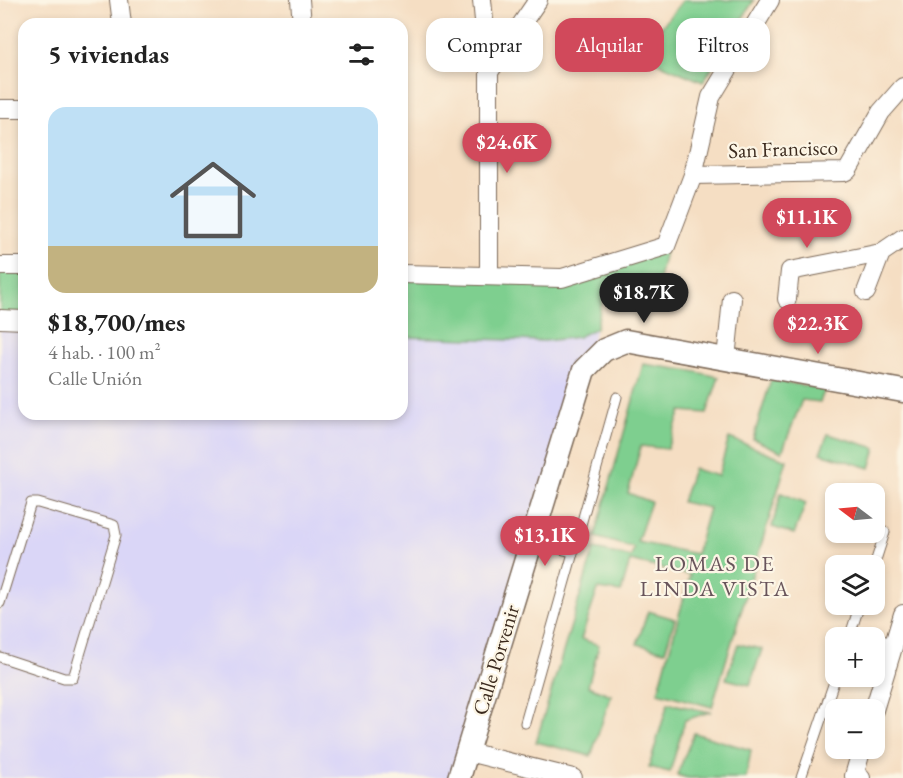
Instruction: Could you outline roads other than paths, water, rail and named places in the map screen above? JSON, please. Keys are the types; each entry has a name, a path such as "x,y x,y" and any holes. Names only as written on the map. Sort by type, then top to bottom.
{"street":[{"path":"119,0 121,18"},
{"path":"300,0 302,18"},
{"path":"482,0 484,18"},
{"path":"526,18 538,0"},
{"path":"408,274 562,278 666,246 693,175 711,97 770,0"},
{"path":"489,72 489,276"},
{"name":"San Francisco","path":"693,175 844,172 848,170 881,112 903,87"},
{"path":"0,109 18,109"},
{"path":"787,299 790,271 881,253 903,238"},
{"path":"866,292 881,253"},
{"path":"0,266 18,266"},
{"path":"732,299 726,359 903,391"},
{"path":"0,319 18,320"},
{"name":"Calle Porvenir","path":"459,778 584,370 604,350 626,341 726,359"},
{"path":"877,699 903,614"},
{"path":"468,752 573,778"},
{"path":"857,777 860,759"}],"lane":[{"path":"525,723 617,397"},
{"path":"0,603 31,503 114,525 116,535 73,678 64,678 0,657"},
{"path":"534,534 577,535"},
{"path":"534,534 572,552"},
{"path":"885,641 894,643"},
{"path":"801,778 832,687"}],"district":[{"name":"LOMAS DE LINDA VISTA","path":"715,576"}]}
